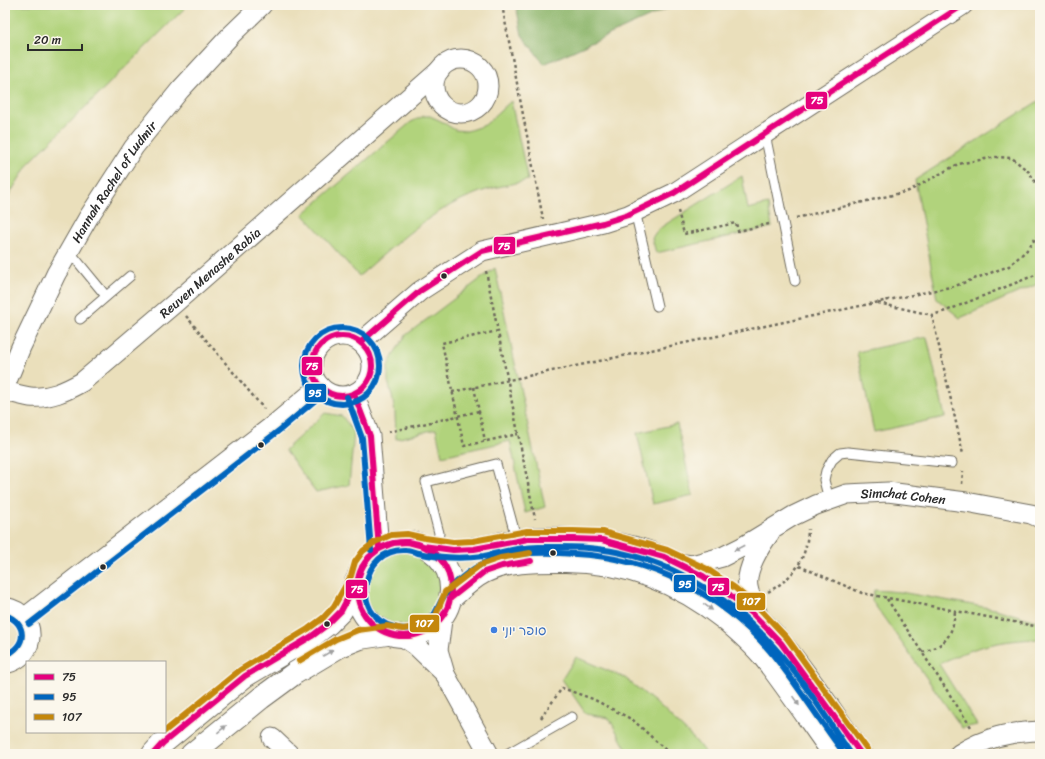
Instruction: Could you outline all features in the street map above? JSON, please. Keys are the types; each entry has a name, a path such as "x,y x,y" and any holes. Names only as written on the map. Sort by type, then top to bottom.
{"street":[{"name":"Hannah Rachel of Ludmir","path":"5,386 21,347 56,274 88,218 134,147 180,90 231,35 262,5"},
{"path":"361,342 420,291 482,251 604,222 635,212 674,193 963,5"},
{"path":"467,60 480,67 486,75 488,84 487,94 483,103 476,109 458,113 449,110 442,105 434,88 435,78 448,62 467,60"},
{"name":"Reuven Menashe Rabia","path":"5,391 30,397 48,396 67,390 82,382 175,303 396,107 440,70"},
{"name":"Reuven Menashe Rabia","path":"396,107 417,101 427,101 442,105"},
{"path":"347,336 361,342 368,350 372,360 372,370 369,380 363,388 354,394 336,396 327,392 314,378 312,368 313,358 317,349 324,342 333,337 347,336"},
{"path":"24,618 276,423 320,386"},
{"path":"354,394 370,436 379,549"},
{"name":"Simchat Cohen","path":"677,563 692,565 722,557 742,547 793,516 846,494 888,492 960,501 1031,514 1040,518"},
{"path":"762,623 752,601 748,586 750,570 760,547 773,529"},
{"path":"153,754 184,726 245,676 305,640 328,624 341,611 358,579 362,567 369,557 379,549 393,543 408,542 453,550 474,549 528,539 602,540 664,557 703,576 730,595 753,614 781,643 861,754"},
{"path":"430,547 446,567 452,582 451,598 448,609 442,620 438,650 445,674 488,754"},
{"path":"451,598 484,572 502,566 530,561 599,563 656,577 692,595 738,630 764,657 834,754"},
{"path":"358,579 356,592 360,606 366,618 375,627 415,645 445,674"},
{"path":"5,607 18,612 24,618 29,627 31,637 29,646 23,655 15,661 5,664"},
{"path":"192,754 261,698 295,673 340,646 360,638 418,635 431,629 442,620"},
{"path":"959,754 994,736 1019,732 1040,731"},
{"path":"272,738 289,754"}],"lane":[{"path":"764,134 795,280"},
{"path":"635,212 657,306"},
{"path":"69,251 106,296"},
{"path":"80,320 130,276"},
{"path":"829,500 824,480 826,471 832,460 840,453 848,452 952,463"},
{"path":"430,547 439,533 426,482 496,464 517,541"},
{"path":"506,754 572,717"}],"path":[{"path":"502,5 546,235"},
{"path":"674,193 684,234 736,223 738,231 910,191 958,164 996,157 1012,158 1029,172 1040,189"},
{"path":"452,392 955,286 1009,266 1027,250 1040,232"},
{"path":"482,251 539,539"},
{"path":"875,303 914,312 932,314 946,311 1040,273"},
{"path":"175,303 276,423"},
{"path":"932,314 965,461"},
{"path":"498,331 442,343 464,446 518,434"},
{"path":"474,387 485,441"},
{"path":"370,436 479,411"},
{"path":"960,501 964,468"},
{"path":"752,601 778,586 790,577 799,566 806,548 808,509"},
{"path":"799,566 862,593 887,599 1040,627"},
{"path":"887,599 980,742"},
{"path":"922,652 933,649 945,641 952,628 955,611"},
{"path":"540,720 562,688 594,699 633,720 670,754"}],"green space":[{"path":"5,5 188,5 28,164 5,202"},
{"path":"516,5 675,5 544,64 522,35"},
{"path":"1040,100 1040,283 960,318 937,299 915,180"},
{"path":"511,101 528,180 494,188 458,201 413,230 359,276 303,214 411,122 424,116 430,116 455,130 467,131 485,125"},
{"path":"742,176 748,209 768,204 772,227 656,253 652,238 656,232 663,226"},
{"path":"495,268 545,507 525,513 510,441 442,456 436,429 396,439 395,413 388,381 388,366 406,335"},
{"path":"927,337 945,417 874,432 857,352"},
{"path":"325,413 342,416 354,432 349,485 316,492 285,450"},
{"path":"677,424 693,495 653,504 637,433"},
{"path":"396,549 412,549 433,560 444,581 444,597 433,618 412,629 396,629 382,623 375,618 370,611 364,597 364,581 370,567 375,560 382,555"},
{"path":"874,590 900,592 995,609 1040,622 1040,639 988,645 976,648 939,664 977,725 962,728 872,601"},
{"path":"576,657 625,678 656,703 695,740 706,754 629,754 609,718 586,714 562,679"},
{"path":"1024,750 1040,752 1040,754 1012,754"}],"transit line":[{"name":"75","path":"361,342 420,291 482,251 603,223 628,215 674,193 963,5"},
{"name":"95","path":"342,328 357,331 369,339 377,351 380,366 377,381 369,393 357,401 342,404 327,401 315,393 307,381 304,366 307,351 315,339 327,331 342,328"},
{"name":"75","path":"342,336 359,341 367,349 372,366 367,383 359,391 342,396 325,391 317,383 312,366 317,349 325,341 342,336"},
{"name":"95","path":"29,624 281,429 325,392"},
{"name":"75","path":"354,394 370,436 379,549"},
{"name":"95","path":"347,397 362,438 371,550"},
{"name":"107","path":"166,730 240,670 308,629 323,618 334,606 351,576 355,562 363,551 375,542 391,535 407,534 453,542 473,541 527,531 573,531 603,532 667,550 707,569 735,588 759,608 787,638 867,749"},
{"name":"75","path":"153,754 163,743 245,676 312,636 328,624 341,611 358,579 362,567 369,557 379,549 393,543 408,542 423,546 453,550 474,549 528,539 602,540 664,557 703,576 730,595 753,614 781,643 861,754"},
{"name":"75","path":"404,542 422,545 437,556 448,571 451,589 448,607 437,622 422,633 404,636 386,633 371,622 360,607 357,589 360,571 371,556 386,545 404,542"},
{"name":"95","path":"841,749 780,663 750,631 729,612 707,596 658,571 604,557 576,554 531,553 497,558 475,568 447,591 436,612 428,621 420,626 405,629 394,627 380,620 371,610 366,597 366,583 371,570 379,559 391,552 406,550 434,556 459,558 484,556 528,547 577,547 623,553 648,560 694,581 736,610 755,628 773,646 794,672 851,754"},
{"name":"107","path":"299,661 336,639 358,630 387,626 403,629 416,627 427,622 436,615 445,592 480,565 500,558 530,553"},
{"name":"75","path":"451,598 484,572 502,566 531,561"},
{"name":"95","path":"5,615 13,619 18,624 22,635 18,646 5,655"}],"place":[{"name":"סופר יוני","path":"494,630"}]}
